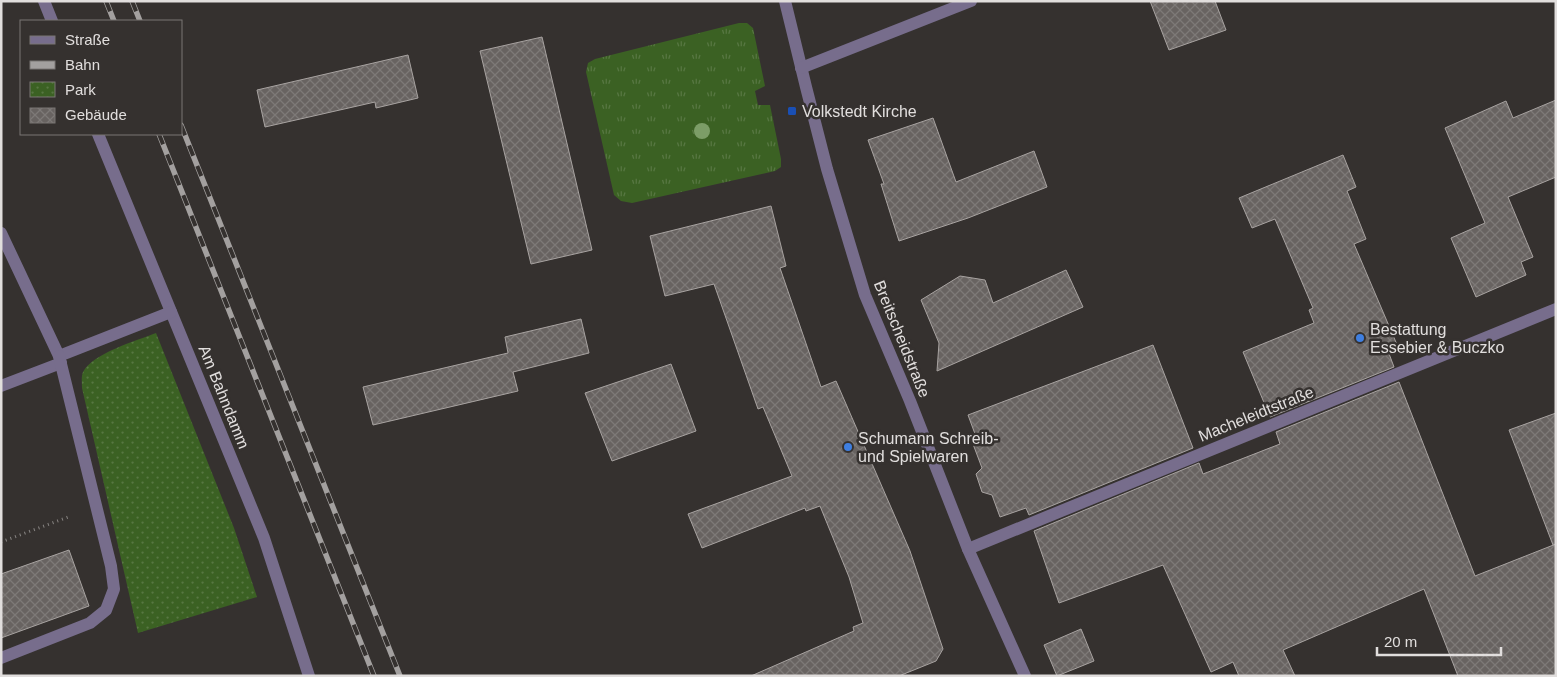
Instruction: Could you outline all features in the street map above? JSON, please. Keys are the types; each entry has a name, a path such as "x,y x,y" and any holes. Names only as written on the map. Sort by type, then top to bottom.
{"street":[{"path":"44,1 52,20"},
{"name":"Breitscheidstraße","path":"785,1 827,169 865,294 910,401 968,549 1025,676"},
{"path":"801,68 971,1"},
{"name":"Am Bahndamm","path":"98,135 264,538 309,676"},
{"path":"1,232 60,360 111,566 114,589 106,610 90,623 1,658"},
{"name":"Macheleidtstraße","path":"968,549 1556,309"},
{"path":"1,386 171,312"}],"path":[{"path":"1,542 96,506"}],"green space":[{"path":"739,23 747,23 753,28 765,86 755,91 758,105 770,105 781,167 775,171 632,203 621,201 614,195 586,72 588,63 595,59"},
{"path":"156,333 234,528 257,597 138,633 82,388 82,378 83,372 88,365 105,353"}],"building":[{"path":"1150,1 1215,1 1226,30 1169,50"},
{"path":"542,37 592,250 531,264 480,51"},
{"path":"408,55 418,98 376,108 375,102 265,127 257,90"},
{"path":"1556,100 1556,177 1508,197 1533,257 1521,262 1526,275 1476,297 1451,238 1485,223 1445,128 1506,101 1513,118"},
{"path":"933,118 956,182 1034,151 1047,187 968,218 899,241 881,184 884,184 868,140"},
{"path":"1343,155 1356,187 1347,191 1366,239 1354,244 1398,347 1388,351 1394,367 1270,417 1243,352 1314,323 1309,310 1313,308 1275,219 1252,228 1239,198"},
{"path":"771,206 786,266 780,268 821,387 836,381 910,551 943,649 936,661 899,676 751,676 854,631 853,627 863,623 849,577 820,506 806,511 805,508 702,548 688,514 792,476 763,407 758,409 714,284 665,296 650,236"},
{"path":"1066,270 1083,307 937,371 939,343 921,300 960,276 985,280 993,303"},
{"path":"581,319 589,353 513,372 518,391 373,425 363,387 508,353 505,337"},
{"path":"1153,345 1193,448 1029,515 1026,508 1000,517 992,495 982,492 976,474 982,468 973,444 978,442 968,415"},
{"path":"671,364 696,431 612,461 585,393"},
{"path":"1399,382 1475,576 1556,544 1556,676 1458,676 1424,589 1283,650 1295,676 1239,676 1233,662 1211,672 1163,565 1059,603 1034,531 1199,463 1203,474 1280,444 1276,432"},
{"path":"1556,413 1556,544 1553,545 1509,430"},
{"path":"69,550 89,606 1,638 1,574"},
{"path":"1081,629 1094,661 1057,676 1044,645"}],"railway":[{"path":"106,1 114,20"},
{"path":"132,1 140,20"},
{"path":"182,128 400,676"},
{"path":"159,135 374,676"}],"place":[{"name":"Volkstedt Kirche","path":"792,111"},
{"name":"Bestattung Essebier & Buczko","path":"1360,338"},
{"name":"Schumann Schreib- und Spielwaren","path":"848,447"}]}
